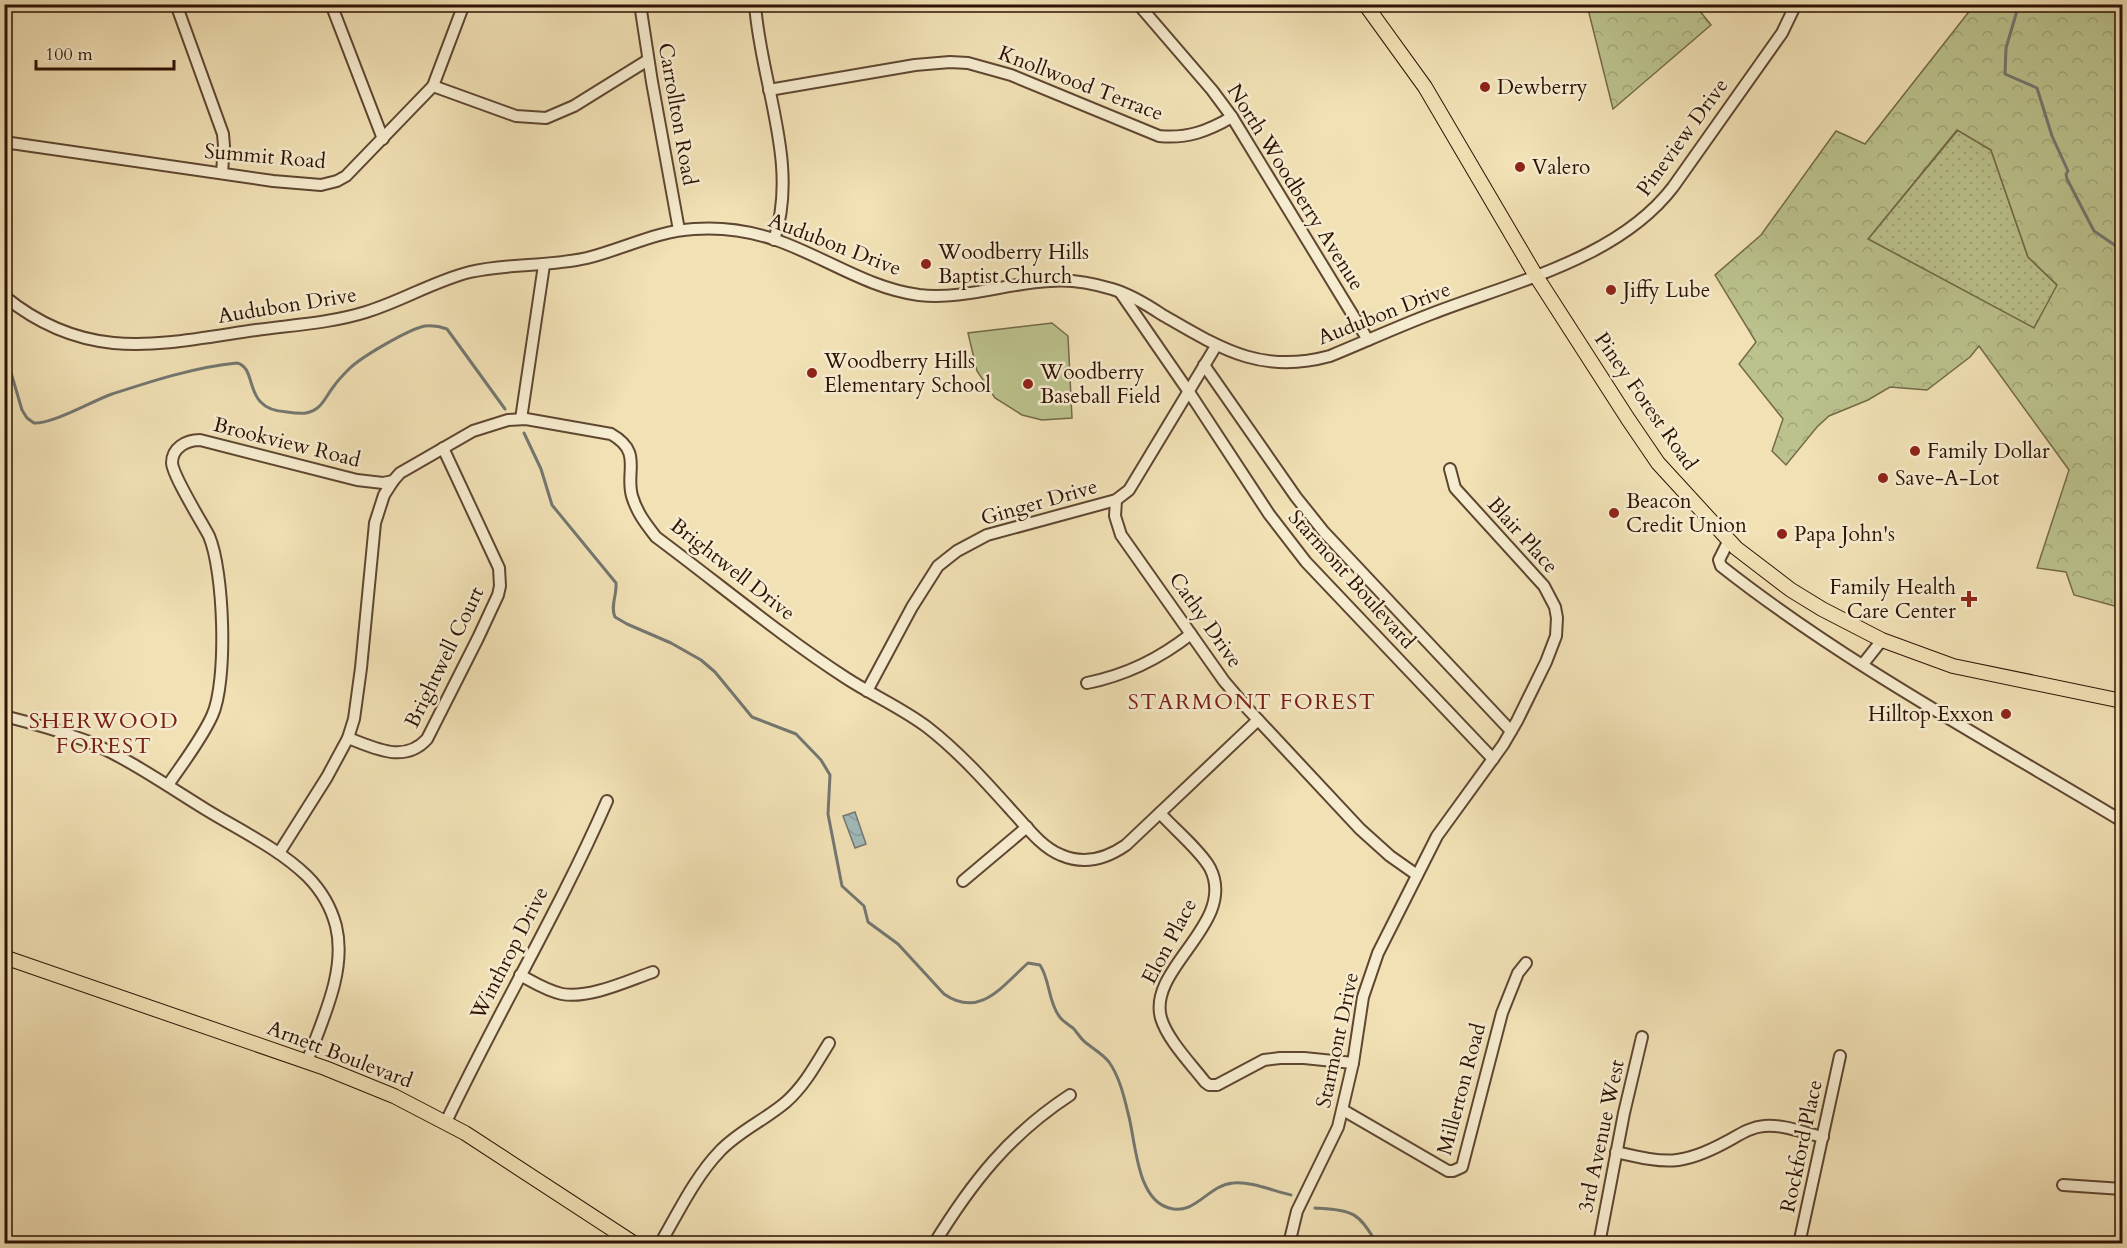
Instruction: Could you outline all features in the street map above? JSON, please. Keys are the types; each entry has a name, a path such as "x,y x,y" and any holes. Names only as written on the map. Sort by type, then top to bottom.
{"main road":[{"name":"Piney Forest Road","path":"1365,4 1425,87 1536,276 1658,463 1736,548 1791,590 1882,640 1953,666 2122,701"},
{"name":"Arnett Boulevard","path":"4,957 308,1062 394,1096 446,1122 635,1244"}],"street":[{"path":"176,4 223,134 222,173"},
{"path":"331,4 383,139"},
{"name":"Summit Road","path":"4,141 273,181 328,184 346,176 433,86 464,4"},
{"name":"Carrollton Road","path":"640,4 679,230"},
{"path":"755,4 783,176 782,212 774,240"},
{"name":"North Woodberry Avenue","path":"1138,4 1212,90 1232,117 1368,340"},
{"name":"Pineview Drive","path":"1536,276 1596,248 1634,226 1662,201 1782,33 1796,4"},
{"path":"433,86 508,114 535,119 546,118 574,106 648,60"},
{"name":"Knollwood Terrace","path":"769,90 904,67 950,62 968,63 1011,75 1159,136 1184,137 1199,134 1232,117"},
{"name":"Audubon Drive","path":"4,296 44,322 76,336 113,344 176,341 335,320 366,312 466,273 509,266 544,265 607,253 679,230 730,230 774,240 876,284 917,294 933,296 978,294 1053,280 1091,283 1120,291 1216,346 1254,359 1297,363 1330,356 1432,314 1536,276"},
{"path":"521,419 544,265"},
{"name":"Starmont Boulevard","path":"1120,291 1269,514 1306,562 1492,759"},
{"name":"Ginger Drive","path":"867,691 925,584 938,566 951,555 987,535 1116,500 1129,490 1216,346"},
{"name":"Starmont Boulevard","path":"1204,365 1296,497 1324,532 1511,731"},
{"name":"Brightwell Drive","path":"279,853 327,777 348,738 354,719 375,523 381,501 400,473 472,431 492,423 521,419 611,434 619,438 633,464 632,495 639,513 656,537 816,657 867,691 928,727 980,776 1044,845 1061,855 1094,860 1125,846 1258,720"},
{"name":"Brookview Road","path":"168,785 212,716 222,674 220,599 213,547 197,512 174,473 172,460 179,447 185,442 200,440 357,480 393,482"},
{"name":"Brightwell Court","path":"348,738 396,754 421,746 427,739 498,595 499,568 443,448"},
{"name":"Blair Place","path":"1450,469 1455,488 1544,586 1555,607 1557,618 1556,636 1546,662 1511,731 1492,759"},
{"name":"Cathy Drive","path":"1116,500 1115,516 1121,535 1224,681 1360,829 1390,856 1417,875"},
{"path":"1729,540 1719,560 1721,566 1766,602 2122,822"},
{"path":"1087,683 1108,679 1152,661 1191,634"},
{"path":"1863,664 1882,640"},
{"path":"4,716 42,726 109,751 279,853 319,889 332,913 339,943 337,977 308,1062"},
{"name":"Starmont Drive","path":"1289,1244 1297,1211 1338,1127 1353,1063 1363,997 1378,952 1437,836 1492,759"},
{"name":"Winthrop Drive","path":"446,1122 588,844 607,801"},
{"name":"Elon Place","path":"1160,813 1205,861 1213,877 1214,899 1206,921 1167,980 1160,1000 1161,1020 1166,1031 1205,1082 1209,1085 1217,1085 1264,1060 1280,1058 1353,1063"},
{"path":"963,881 1027,827"},
{"name":"Millerton Road","path":"1343,1110 1448,1171 1453,1172 1462,1167 1502,1013 1518,973 1526,963"},
{"path":"520,975 550,990 573,995 595,991 653,972"},
{"name":"3rd Avenue West","path":"1599,1244 1616,1152 1642,1037"},
{"path":"660,1244 710,1163 732,1141 785,1102 800,1088 810,1076 829,1043"},
{"name":"Rockford Place","path":"1799,1244 1840,1056"},
{"path":"934,1244 966,1193 987,1166 1027,1126 1070,1095"},
{"path":"1616,1152 1661,1162 1685,1160 1744,1132 1764,1126 1775,1126 1823,1137"},
{"path":"2063,1185 2122,1189"}],"green space":[{"path":"1975,4 2122,5 2122,608 2074,595 2066,572 2037,568 2069,470 1979,346 1970,357 1927,390 1890,387 1868,400 1829,416 1786,465 1772,451 1783,419 1739,364 1756,342 1715,275 1761,235 1836,131 1865,144","holes":["1957,130 1991,150 2028,257 2057,285 2034,328 1868,239"]},
{"path":"1587,5 1695,5 1711,25 1613,109"},
{"path":"1958,130 1991,150 2028,257 2058,286 2034,328 1868,239"},
{"name":"Woodberry Baseball Field","path":"1052,323 1068,336 1072,418 1042,420 1022,415 995,398 977,371 968,333"}],"water":[{"path":"855,812 866,844 855,848 843,816"}],"waterway":[{"path":"2019,4 2006,48 2005,74 2037,88 2052,136 2068,171 2067,179 2094,231 2122,250"},
{"path":"4,349 22,410 34,423 51,420 112,394 158,380 190,371 237,363 244,366 248,372 253,389 263,404 273,410 304,413 320,406 341,377 364,358 408,332 425,326 436,326 447,329 505,409"},
{"path":"524,433 541,469 552,505 616,583 613,609 615,617 701,660 715,672 752,717 796,734 821,760 830,775 828,814 842,886 864,906 868,922 898,944 944,994 957,1001 969,1003 980,1001 999,990 1028,963 1040,965 1059,1016 1083,1040 1107,1059 1116,1073 1125,1100 1139,1168 1150,1193 1158,1202 1169,1208 1186,1208 1216,1189 1233,1183 1255,1185 1291,1195"},
{"path":"1315,1208 1353,1214 1364,1224 1377,1244"}],"place":[{"name":"Dewberry","path":"1485,87"},
{"name":"Valero","path":"1520,167"},
{"name":"Woodberry Hills Baptist Church","path":"926,264"},
{"name":"Jiffy Lube","path":"1611,290"},
{"name":"Woodberry Hills Elementary School","path":"812,373"},
{"name":"Woodberry Baseball Field","path":"1028,384"},
{"name":"Family Dollar","path":"1915,451"},
{"name":"Save-A-Lot","path":"1883,478"},
{"name":"Beacon Credit Union","path":"1614,513"},
{"name":"Papa John's","path":"1782,534"},
{"name":"Family Health Care Center","path":"1969,599"},
{"name":"Hilltop Exxon","path":"2006,714"}],"district":[{"name":"STARMONT FOREST","path":"1252,701"},
{"name":"SHERWOOD FOREST","path":"104,732"}]}
